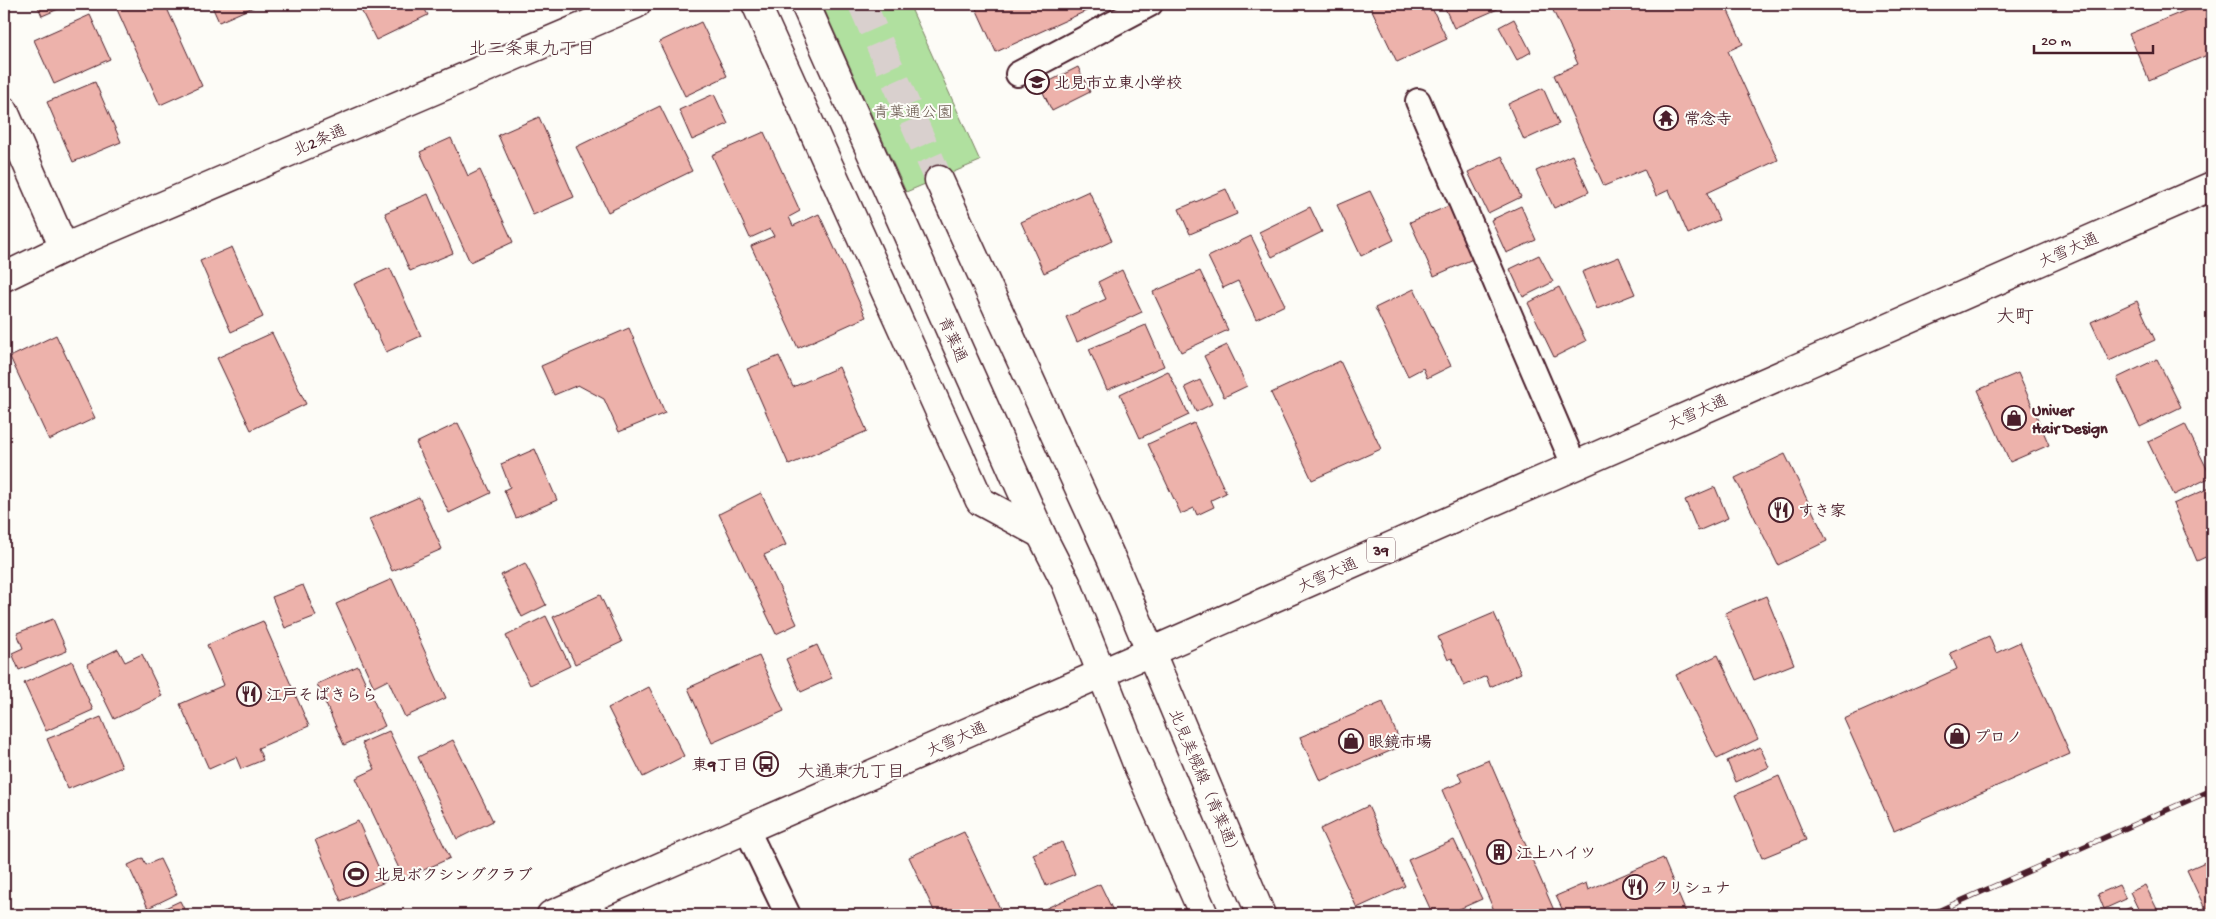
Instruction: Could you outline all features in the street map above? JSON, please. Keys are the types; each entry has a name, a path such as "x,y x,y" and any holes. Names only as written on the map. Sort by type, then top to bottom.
{"main road":[{"name":"北2条通","path":"4,277 64,248 636,4"},
{"path":"756,4 980,501 1041,534"},
{"name":"青葉通","path":"805,4 1041,534 1066,582 1103,673"},
{"path":"4,111 64,248"},
{"path":"939,180 1152,651"},
{"name":"大雪大通","path":"551,915 591,907 746,830 2212,186"},
{"name":"北見美幌線（青葉通）","path":"1152,651 1189,746 1261,915"},
{"path":"1103,673 1138,766 1204,915"}],"lane":[{"path":"1018,74 1150,4"},
{"path":"1418,101 1574,465"},
{"path":"746,830 788,915"}],"green space":[{"name":"青葉通公園","path":"822,4 909,4 980,161 906,192"}],"building":[{"path":"37,4 70,4 42,16"},
{"path":"165,4 202,86 160,105 115,5"},
{"path":"211,4 260,4 219,22"},
{"path":"358,4 422,4 428,15 376,40"},
{"path":"974,4 1093,4 1095,7 996,52"},
{"path":"1369,4 1430,4 1447,39 1397,62"},
{"path":"1443,4 1506,4 1507,5 1454,28"},
{"name":"常念寺","path":"1550,4 1725,4 1743,44 1728,51 1778,160 1707,193 1719,220 1688,234 1669,190 1656,196 1644,169 1604,186 1554,75 1578,64"},
{"path":"2204,4 2212,22 2212,53 2149,80 2129,34"},
{"path":"90,15 110,59 54,84 34,40"},
{"path":"1514,19 1531,52 1517,60 1499,27"},
{"path":"701,22 727,76 685,96 659,42"},
{"path":"1078,67 1090,92 1052,111 1040,86"},
{"path":"95,82 121,142 73,162 47,102"},
{"path":"1543,88 1559,124 1524,140 1508,104"},
{"path":"714,94 728,124 692,140 679,110"},
{"path":"660,106 692,171 608,212 576,147"},
{"path":"539,117 574,197 533,215 498,135"},
{"path":"764,132 800,211 789,217 793,226 819,214 866,317 798,348 751,246 774,236 770,229 750,238 712,155"},
{"path":"451,138 468,176 480,170 513,242 470,262 420,152"},
{"path":"1572,155 1589,192 1554,208 1536,171"},
{"path":"1502,156 1521,197 1488,213 1468,172"},
{"path":"1226,189 1237,214 1190,234 1179,209"},
{"path":"1089,191 1112,241 1044,273 1021,222"},
{"path":"1370,191 1394,240 1361,256 1337,205"},
{"path":"428,194 453,253 410,271 385,213"},
{"path":"1451,205 1475,258 1434,276 1410,222"},
{"path":"1521,206 1536,240 1506,253 1491,220"},
{"path":"1310,207 1322,232 1272,257 1259,232"},
{"path":"1251,236 1285,305 1256,319 1238,281 1223,288 1208,257"},
{"path":"232,247 263,317 231,332 200,261"},
{"path":"1539,255 1553,282 1523,297 1510,269"},
{"path":"1619,257 1635,294 1597,309 1582,272"},
{"path":"390,268 421,336 386,352 354,284"},
{"path":"1122,270 1142,312 1077,342 1066,317 1106,299 1098,282"},
{"path":"1200,271 1228,330 1181,352 1153,292"},
{"path":"1559,287 1586,341 1554,357 1528,303"},
{"path":"1414,289 1451,366 1427,378 1423,368 1408,376 1375,308"},
{"path":"2137,301 2155,340 2109,361 2091,322"},
{"path":"1146,325 1164,366 1107,390 1089,349"},
{"path":"629,328 665,413 619,432 604,399 578,385 554,395 541,366"},
{"path":"272,333 306,404 251,430 217,358"},
{"path":"56,335 95,418 49,440 10,357"},
{"path":"1227,345 1247,386 1224,397 1204,356"},
{"path":"779,356 793,387 839,367 867,431 789,465 747,369"},
{"path":"2157,359 2181,407 2140,427 2117,378"},
{"path":"1340,361 1381,449 1312,480 1271,393"},
{"path":"1168,371 1189,415 1140,438 1120,394"},
{"name":"Univer Hair Design","path":"2018,373 2049,445 2010,462 1978,390"},
{"path":"1200,380 1212,404 1196,412 1185,387"},
{"path":"458,423 491,493 449,513 416,443"},
{"path":"1194,423 1226,493 1211,500 1214,507 1197,515 1194,508 1181,514 1148,444"},
{"path":"2185,424 2211,477 2174,495 2148,442"},
{"path":"535,449 557,500 516,518 504,490 510,487 501,464"},
{"name":"すき家","path":"1785,454 1827,541 1778,565 1735,478"},
{"path":"1715,487 1728,518 1698,531 1685,500"},
{"path":"2212,487 2212,554 2197,561 2173,504"},
{"path":"761,493 786,545 764,555 797,624 776,634 719,514"},
{"path":"419,497 442,549 392,571 369,519"},
{"path":"525,563 546,605 522,617 501,575"},
{"path":"392,579 446,698 405,717 388,680 374,687 336,604"},
{"path":"303,585 316,616 285,628 272,597"},
{"path":"600,595 622,642 575,664 553,617"},
{"path":"1766,596 1794,664 1754,680 1725,613"},
{"path":"1494,613 1521,673 1490,687 1486,676 1464,686 1452,658 1448,660 1438,637"},
{"path":"546,616 570,666 530,685 506,636"},
{"path":"53,619 67,651 19,670 12,653 23,648 17,633"},
{"name":"江戸そばきらら","path":"263,621 309,726 258,748 263,760 241,769 236,757 209,769 180,704 224,685 207,645"},
{"name":"プロノ","path":"1989,636 1996,653 2020,642 2070,754 1894,831 1844,719 1957,669 1950,653"},
{"path":"817,645 832,678 801,692 786,659"},
{"path":"118,649 125,662 142,654 162,696 114,719 87,664"},
{"path":"1718,655 1758,739 1717,759 1676,675"},
{"path":"759,656 784,711 712,743 688,688"},
{"path":"72,661 93,710 46,731 24,683"},
{"path":"358,666 385,726 344,745 317,684"},
{"path":"649,687 684,756 643,777 608,708"},
{"name":"眼鏡市場","path":"1383,702 1402,746 1320,781 1300,737"},
{"path":"101,717 122,767 68,789 47,739"},
{"path":"389,731 450,858 404,879 356,778 375,769 362,743"},
{"path":"453,740 493,821 457,839 418,757"},
{"path":"1760,747 1769,767 1736,782 1727,761"},
{"name":"江上ハイツ","path":"1489,760 1556,915 1496,915 1442,790 1462,782 1458,773"},
{"path":"1779,776 1806,840 1762,858 1735,795"},
{"path":"1368,806 1405,886 1357,908 1320,829"},
{"path":"358,821 385,882 341,901 315,840"},
{"path":"964,832 1003,915 936,915 909,857"},
{"path":"1454,840 1482,899 1446,915 1433,915 1408,860"},
{"path":"1062,842 1075,874 1046,886 1033,854"},
{"path":"143,858 146,865 160,859 177,894 148,908 128,865"},
{"name":"クリシュナ","path":"1663,858 1687,915 1565,915 1556,896 1586,883 1588,890"},
{"path":"2212,859 2212,915 2208,915 2187,870"},
{"path":"1100,884 1115,915 1031,915"},
{"path":"2119,885 2126,899 2104,909 2098,894"},
{"path":"2145,885 2160,915 2141,915 2130,892"},
{"path":"180,901 187,915 150,915"},
{"path":"2131,907 2135,915 2114,915"}],"tunnel":[{"path":"862,4 939,180"}],"railway":[{"path":"1929,915 2212,790"}],"place":[{"name":"北見市立東小学校","path":"1037,82"},
{"name":"常念寺","path":"1666,118"},
{"name":"Univer Hair Design","path":"2014,418"},
{"name":"すき家","path":"1781,510"},
{"name":"江戸そばきらら","path":"249,694"},
{"name":"プロノ","path":"1957,736"},
{"name":"眼鏡市場","path":"1351,741"},
{"name":"東9丁目","path":"766,764"},
{"name":"江上ハイツ","path":"1499,852"},
{"name":"北見ボクシングクラブ","path":"356,874"},
{"name":"クリシュナ","path":"1635,887"}],"district":[{"name":"北二条東九丁目","path":"532,48"},
{"name":"大町","path":"2015,315"},
{"name":"大通東九丁目","path":"851,771"}]}
